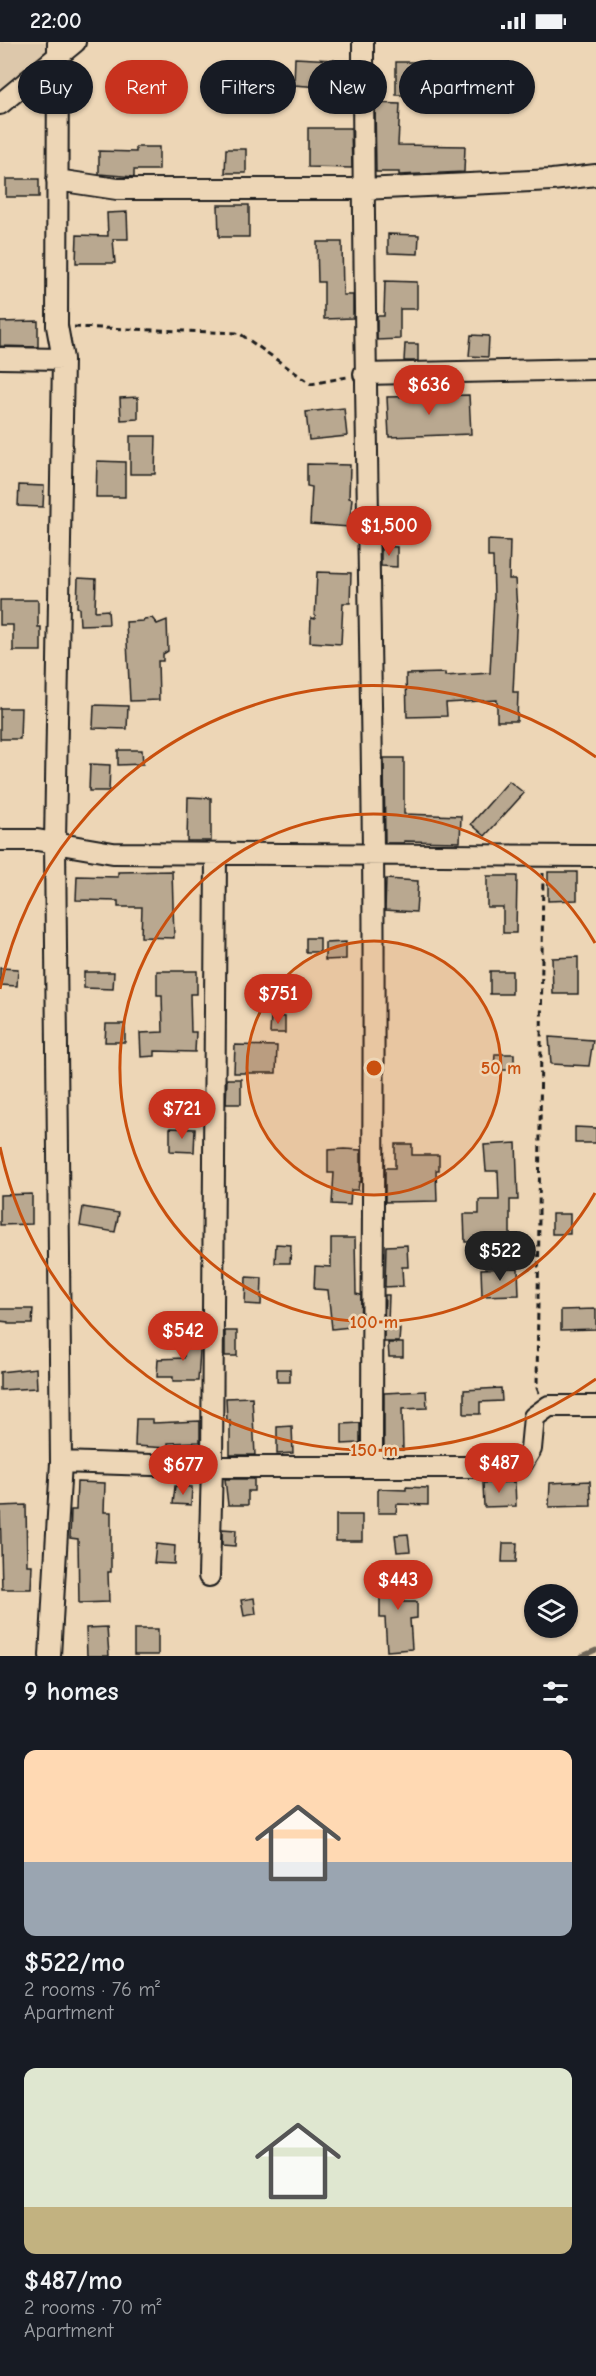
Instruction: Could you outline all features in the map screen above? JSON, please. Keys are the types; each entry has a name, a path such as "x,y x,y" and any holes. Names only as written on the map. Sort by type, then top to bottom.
{"street":[{"path":"0,104 58,49 75,42"},
{"path":"363,42 364,374 368,476 373,854 372,1467"},
{"path":"50,1656 61,1462 55,843 63,359 57,326 58,49"},
{"path":"57,180 117,189 363,189 552,180 596,175"},
{"path":"0,358 63,359"},
{"path":"364,374 596,369"},
{"path":"0,840 37,840 112,853 596,856"},
{"path":"209,1576 212,1467 216,854"},
{"path":"61,1462 212,1467 520,1467 531,1449 534,1417 549,1406 596,1406"}],"path":[{"path":"57,326 239,333 311,384 364,374"},
{"path":"544,855 537,1388 549,1406"}],"shaded area":[{"path":"0,42 66,42 41,60 18,60 18,77 0,90"}],"building":[{"path":"295,58 334,60 308,60 308,86 296,85"},
{"path":"396,62 399,62 399,95 396,95"},
{"path":"387,103 399,104 398,145 465,146 464,172 399,175 399,172 376,172 375,114 387,114"},
{"path":"308,128 351,128 352,168 308,167"},
{"path":"136,147 159,147 159,170 134,170 134,177 99,174 99,151 136,152"},
{"path":"226,149 246,149 246,173 225,173"},
{"path":"6,179 39,179 39,197 6,197"},
{"path":"218,205 249,205 249,237 219,237"},
{"path":"127,212 128,239 113,239 115,263 76,263 77,235 108,236 107,213"},
{"path":"388,234 419,235 418,254 388,253"},
{"path":"317,242 342,242 343,295 353,295 353,318 324,319 324,282 318,282"},
{"path":"385,281 417,282 417,309 400,309 400,339 377,340 377,316 384,316"},
{"path":"38,321 38,347 0,346 0,322"},
{"path":"471,335 489,336 488,357 469,356"},
{"path":"405,344 418,344 418,361 404,361"},
{"path":"469,395 471,434 389,437 387,397"},
{"path":"138,397 138,419 121,420 120,398"},
{"path":"344,408 347,436 309,440 306,412"},
{"path":"130,436 156,436 155,474 130,474"},
{"path":"97,461 125,462 125,497 96,497"},
{"path":"307,464 350,465 349,498 352,499 349,527 310,524 312,487 307,486"},
{"path":"19,485 44,486 43,507 18,506"},
{"path":"488,540 510,541 509,579 515,579 517,610 513,692 518,692 517,721 497,721 497,700 446,703 447,716 407,717 406,674 445,673 445,676 490,673 494,596 493,557 488,557"},
{"path":"381,546 397,547 397,567 381,566"},
{"path":"317,572 351,573 350,603 343,603 341,644 310,642 311,618 315,619"},
{"path":"78,578 96,579 95,611 108,610 109,624 80,625 79,608 77,607"},
{"path":"0,600 38,600 41,651 13,651 13,625 0,625"},
{"path":"152,618 157,624 167,620 168,651 163,654 163,661 158,661 159,700 130,701 126,622"},
{"path":"94,705 128,706 127,729 93,728"},
{"path":"0,708 21,708 20,739 0,739"},
{"path":"118,750 142,750 143,764 118,765"},
{"path":"384,758 404,758 404,814 461,816 460,842 385,843"},
{"path":"90,764 110,765 109,791 89,791"},
{"path":"509,781 524,793 485,836 471,824"},
{"path":"188,797 211,798 211,841 187,841"},
{"path":"172,871 174,938 141,937 142,907 118,907 118,901 76,900 77,876 118,877 118,872"},
{"path":"548,872 577,872 577,900 548,901"},
{"path":"487,876 517,876 516,933 503,933 503,907 487,907"},
{"path":"386,879 418,881 416,912 385,910"},
{"path":"306,938 320,938 320,952 306,952"},
{"path":"346,942 346,959 325,960 325,943"},
{"path":"578,957 578,994 553,994 552,958"},
{"path":"0,968 18,969 17,986 0,985"},
{"path":"157,971 197,971 197,994 190,994 191,1032 196,1032 195,1052 155,1051 155,1056 141,1057 140,1033 163,1032 162,995 157,995"},
{"path":"490,971 512,971 512,994 490,994"},
{"path":"84,972 114,972 113,989 84,988"},
{"path":"271,1016 285,1017 285,1033 270,1033"},
{"path":"106,1024 125,1024 125,1042 105,1042"},
{"path":"549,1037 593,1040 589,1066 551,1064"},
{"path":"235,1045 277,1046 276,1073 234,1073"},
{"path":"495,1054 514,1054 514,1070 494,1070"},
{"path":"227,1079 241,1079 241,1104 226,1104"},
{"path":"575,1127 596,1128 596,1143 575,1143"},
{"path":"170,1128 195,1129 194,1152 170,1151"},
{"path":"516,1143 518,1200 510,1200 510,1241 465,1242 464,1214 479,1214 479,1200 499,1200 498,1171 486,1171 484,1145"},
{"path":"395,1144 412,1144 412,1155 439,1155 439,1170 436,1170 437,1201 385,1202 385,1168 395,1168"},
{"path":"328,1150 361,1150 361,1182 359,1182 358,1190 351,1190 350,1205 332,1204 334,1173 328,1173"},
{"path":"32,1194 32,1224 0,1225 0,1195"},
{"path":"83,1207 119,1213 115,1232 80,1226"},
{"path":"552,1214 570,1214 570,1234 552,1234"},
{"path":"331,1238 355,1238 356,1294 361,1295 360,1326 332,1329 328,1290 314,1289 315,1266 331,1267"},
{"path":"276,1244 291,1245 290,1263 275,1263"},
{"path":"407,1245 408,1267 402,1267 403,1286 385,1287 386,1246"},
{"path":"518,1268 519,1295 482,1296 481,1269"},
{"path":"246,1277 262,1278 261,1305 245,1304"},
{"path":"385,1295 389,1295 388,1323 384,1324"},
{"path":"0,1309 33,1309 32,1324 8,1324 8,1322 0,1321"},
{"path":"596,1309 596,1329 561,1330 561,1310"},
{"path":"384,1328 400,1329 399,1342 384,1342"},
{"path":"225,1331 237,1331 237,1356 225,1356"},
{"path":"184,1335 201,1335 198,1381 173,1381 173,1377 157,1377 158,1359 184,1358"},
{"path":"388,1343 403,1343 403,1357 389,1357"},
{"path":"36,1368 37,1388 0,1390 0,1372"},
{"path":"277,1369 290,1369 290,1382 277,1382"},
{"path":"501,1388 502,1401 480,1402 480,1414 464,1414 464,1390"},
{"path":"426,1391 427,1408 402,1409 403,1450 384,1449 384,1393"},
{"path":"252,1397 255,1455 230,1455 230,1421 227,1421 226,1398"},
{"path":"136,1419 153,1419 153,1423 200,1421 200,1442 168,1443 168,1448 135,1446"},
{"path":"360,1423 360,1443 342,1444 342,1424"},
{"path":"292,1426 293,1453 277,1454 277,1427"},
{"path":"225,1479 254,1479 254,1491 248,1491 248,1505 228,1505"},
{"path":"590,1481 591,1506 549,1507 550,1483"},
{"path":"77,1482 105,1483 104,1512 111,1512 109,1602 79,1603 78,1539 70,1538 71,1510 76,1510"},
{"path":"515,1482 516,1506 484,1507 483,1483"},
{"path":"175,1486 192,1487 191,1505 173,1504"},
{"path":"406,1487 428,1488 428,1505 397,1504 396,1513 378,1513 378,1489 406,1490"},
{"path":"26,1505 27,1565 32,1565 31,1589 2,1589 0,1506"},
{"path":"336,1515 362,1515 362,1541 336,1541"},
{"path":"222,1529 236,1530 235,1546 222,1545"},
{"path":"408,1534 410,1551 397,1552 395,1535"},
{"path":"503,1543 517,1543 516,1562 502,1562"},
{"path":"156,1544 175,1546 174,1564 154,1563"},
{"path":"406,1560 406,1574 403,1574 403,1602 417,1602 417,1618 410,1619 412,1649 387,1651 385,1618 380,1618 380,1596 390,1596 390,1561"},
{"path":"254,1598 256,1614 244,1616 241,1600"},
{"path":"107,1627 109,1656 87,1656 86,1628"},
{"path":"134,1629 158,1629 158,1655 134,1655"}],"waterway":[{"path":"582,1656 596,1650"}]}
